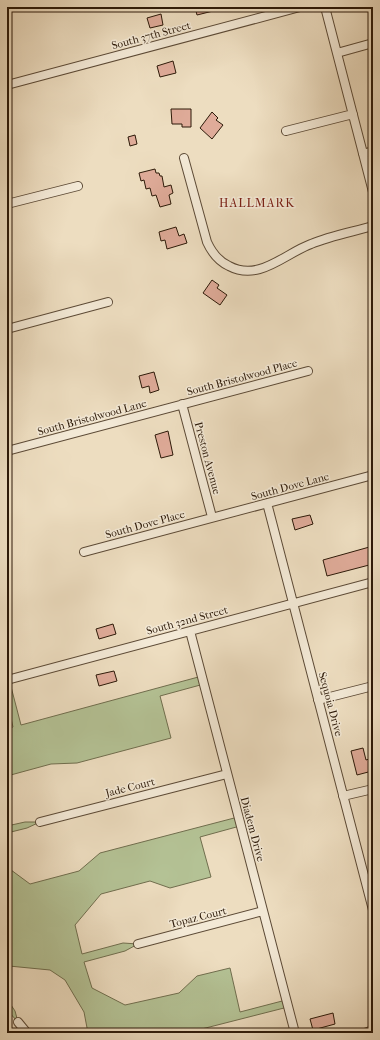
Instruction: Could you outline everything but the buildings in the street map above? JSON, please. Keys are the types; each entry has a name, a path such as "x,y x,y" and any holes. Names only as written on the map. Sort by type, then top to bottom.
{"street":[{"name":"South 37th Street","path":"7,85 300,7"},
{"path":"325,7 373,192"},
{"path":"337,52 373,43"},
{"path":"286,131 353,114"},
{"path":"363,154 373,151"},
{"path":"184,158 206,242 217,258 233,268 247,271 261,269 306,245 373,226"},
{"path":"7,204 78,186"},
{"path":"7,329 108,302"},
{"name":"South Bristolwood Place","path":"182,404 308,371"},
{"name":"South Bristolwood Lane","path":"7,451 182,404"},
{"name":"Preston Avenue","path":"182,404 212,518"},
{"name":"South Dove Lane","path":"212,518 373,475"},
{"name":"Sequoia Drive","path":"267,503 343,796 371,892 373,910"},
{"name":"South Dove Place","path":"84,552 212,518"},
{"name":"South 32nd Street","path":"7,680 373,582"},
{"name":"Diadem Drive","path":"190,631 295,1033"},
{"path":"318,700 373,686"},
{"name":"Jade Court","path":"40,822 227,774"},
{"path":"343,796 373,789"},
{"name":"Topaz Court","path":"138,944 263,911"},
{"path":"18,1022 27,1033"},
{"path":"364,1033 373,1030"}],"green space":[{"path":"202,676 204,684 160,696 171,738 77,763 51,764 7,776 7,729 13,727 7,702 7,680 9,679 21,725"},
{"path":"238,817 240,826 200,837 211,877 170,888 150,881 101,894 75,925 82,954 123,943 138,944 125,951 84,962 92,988 125,1005 179,993 197,976 230,968 240,1012 286,1000 288,1007 186,1033 88,1033 84,1012 65,980 50,970 7,967 7,867 30,884 79,871 100,853"},
{"path":"25,822 40,822 27,828 7,833 7,826"},
{"path":"7,999 15,1011 18,1022 7,1010"}],"district":[{"name":"HALLMARK","path":"257,203"}]}
